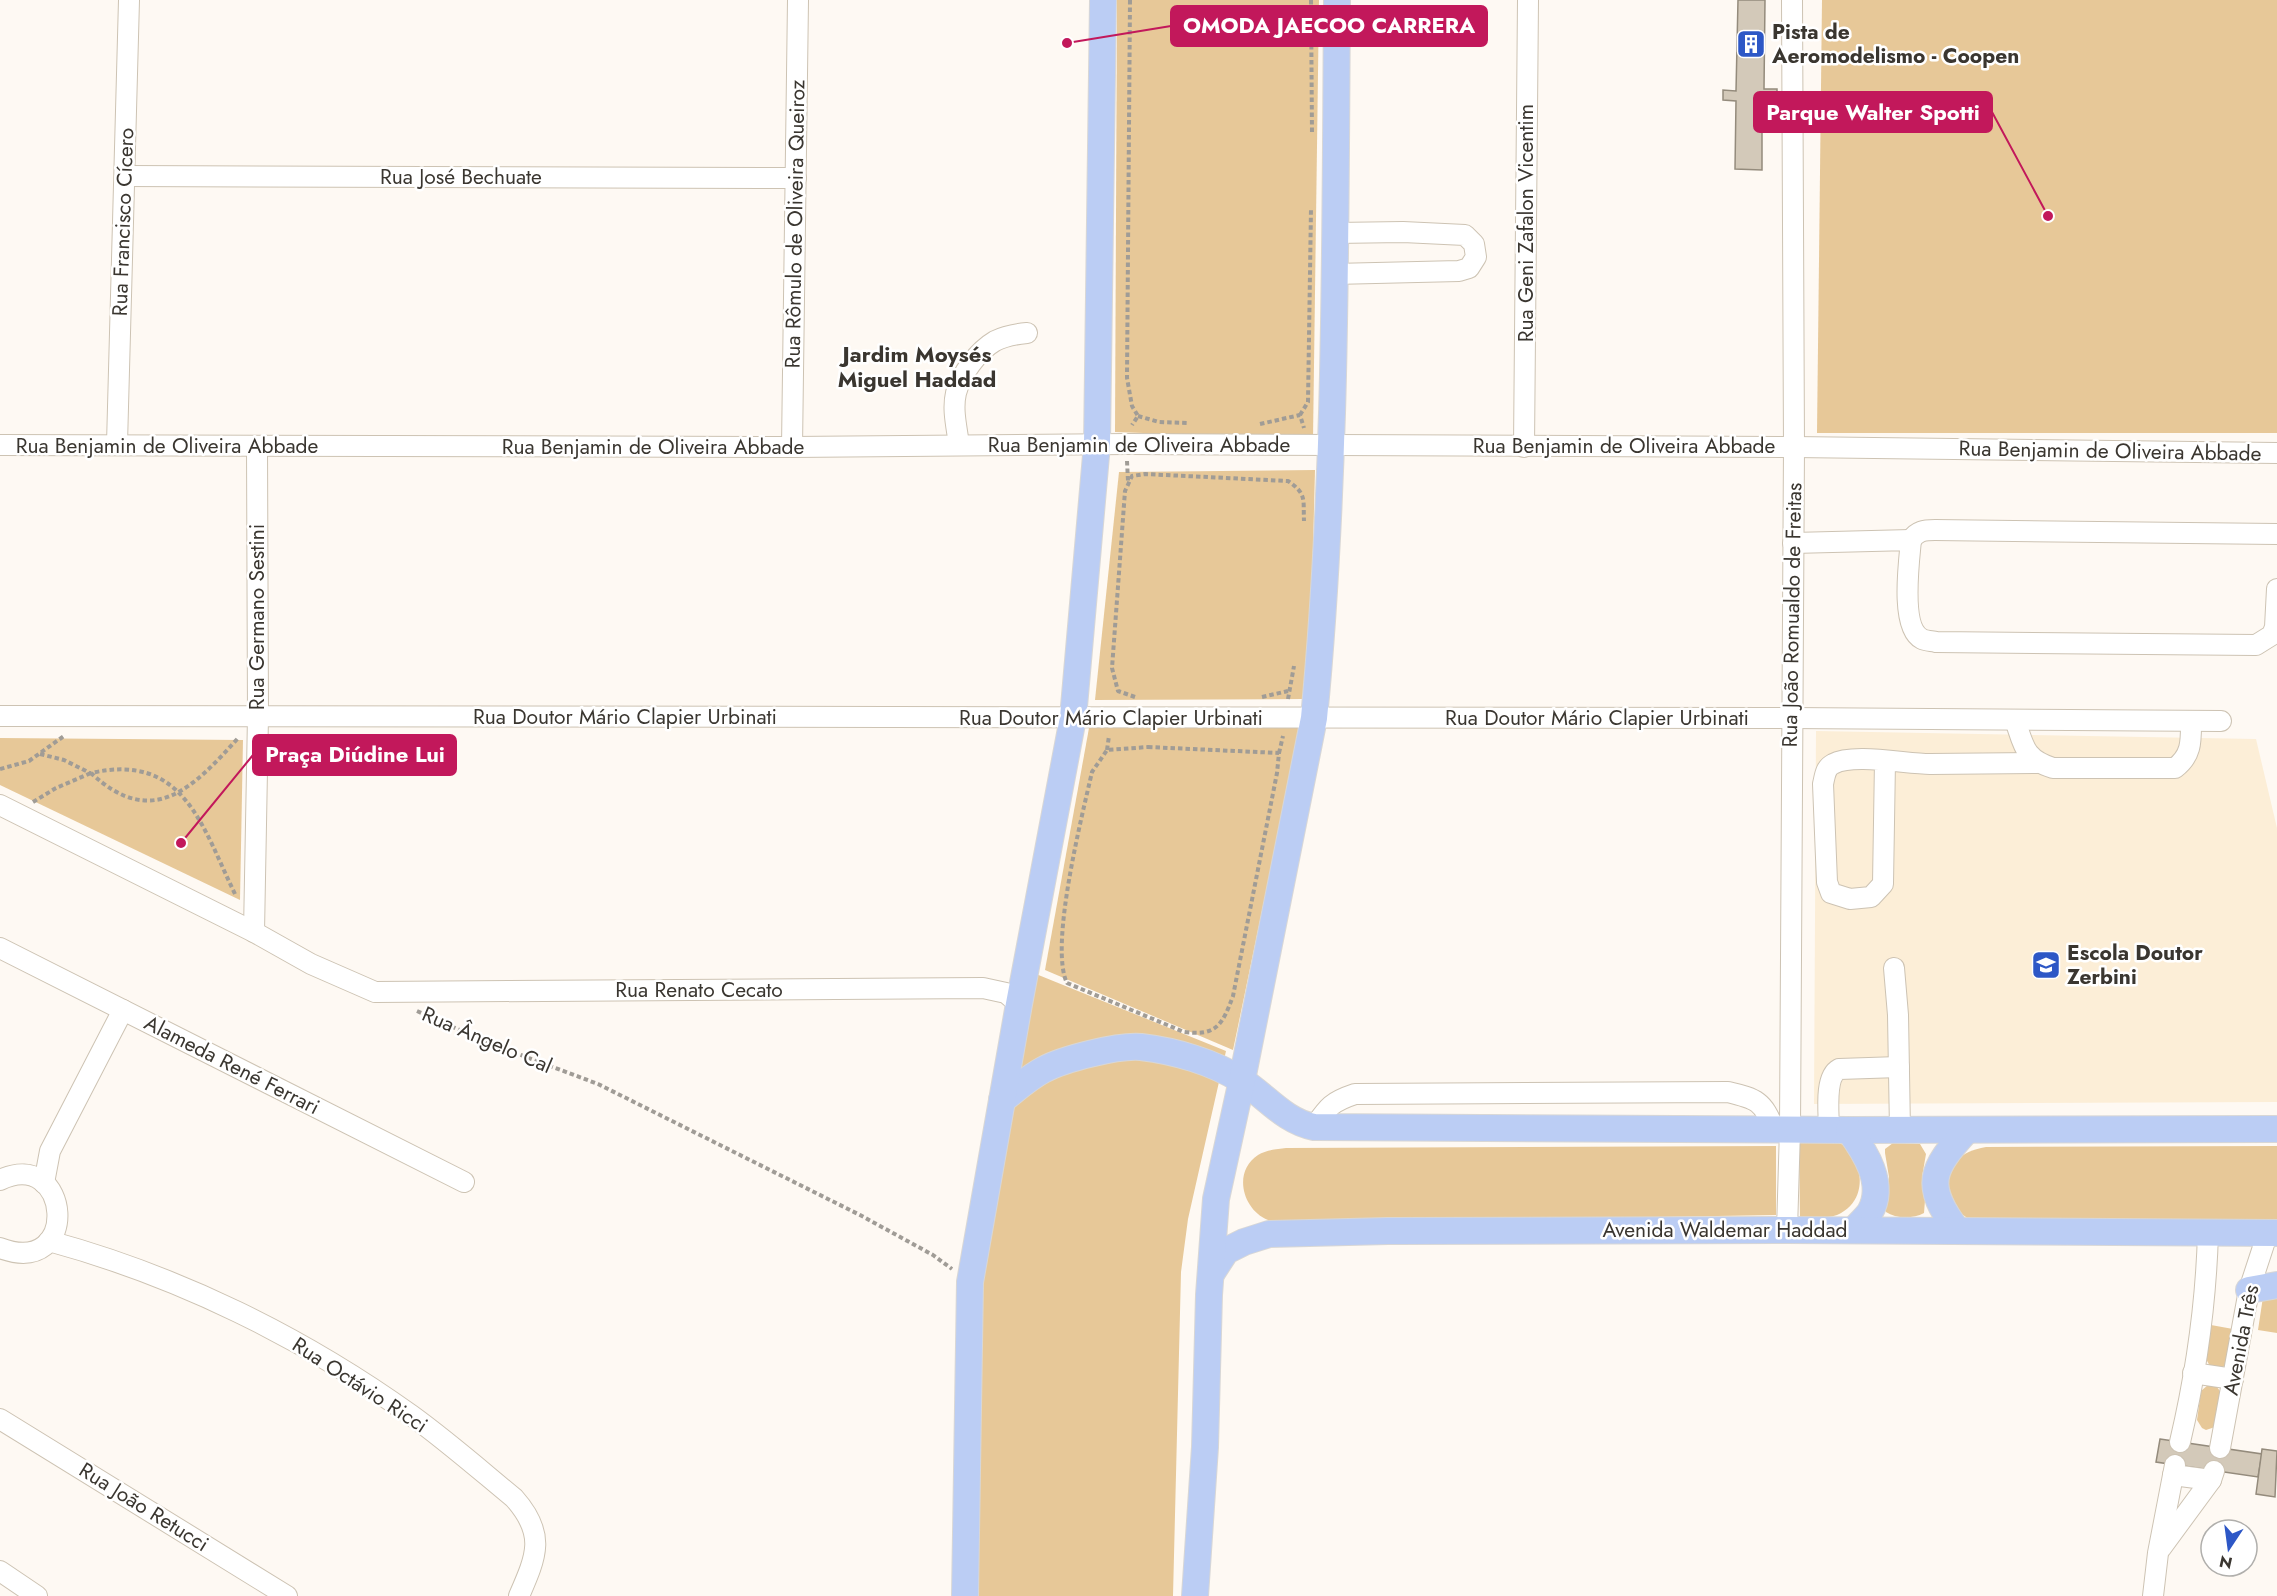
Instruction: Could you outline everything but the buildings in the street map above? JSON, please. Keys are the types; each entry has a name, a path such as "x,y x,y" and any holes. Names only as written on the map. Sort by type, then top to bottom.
{"main road":[{"path":"965,1596 970,1282 1018,1004 1072,718 1097,444 1102,0"},
{"path":"1195,1596 1205,1447 1209,1295 1216,1199 1314,718 1332,445 1337,0"},
{"path":"1002,1100 1042,1070 1104,1052 1139,1047 1209,1064 1242,1080 1287,1117 1314,1127 1839,1130 2277,1129"},
{"path":"1839,1130 1864,1151 1872,1170 1875,1192 1870,1211 1854,1230"},
{"path":"1957,1230 1942,1210 1936,1196 1936,1178 1940,1162 1967,1130"},
{"name":"Avenida Waldemar Haddad","path":"1209,1295 1211,1272 1226,1251 1269,1234 1388,1231 1787,1230 2272,1232"},
{"path":"2249,1290 2277,1286"}],"street":[{"name":"Rua Francisco Cícero","path":"117,444 129,0"},
{"name":"Rua Rômulo de Oliveira Queiroz","path":"792,447 798,0"},
{"name":"Rua Geni Zafalon Vicentim","path":"1524,447 1528,0"},
{"name":"Rua João Romualdo de Freitas","path":"1787,1230 1782,1129 1794,447 1792,0"},
{"name":"Rua José Bechuate","path":"125,176 796,178"},
{"path":"1334,274 1459,272 1469,268 1476,257 1474,244 1465,235 1403,232 1335,233"},
{"path":"959,445 955,411 956,393 963,375 976,358 994,341 1027,333"},
{"name":"Rua Benjamin de Oliveira Abbade","path":"0,445 792,447 1128,444 1794,447 2277,453"},
{"name":"Rua Germano Sestini","path":"254,932 258,716 257,446"},
{"path":"2277,534 1923,531 1915,534 1911,540 1908,613 1911,627 1921,638 1936,642 2256,645 2272,635 2275,627 2277,589"},
{"path":"1793,543 1911,540"},
{"name":"Rua Doutor Mário Clapier Urbinati","path":"0,716 1791,718 2221,721"},
{"path":"2015,720 2027,754 2037,763"},
{"path":"1885,761 1883,884 1871,897 1850,899 1831,893 1827,882 1823,784 1827,769 1831,765 1841,761 1885,761 1928,764 2037,763 2053,768 2175,768 2185,760 2191,747 2191,721"},
{"path":"8,809 254,932"},
{"name":"Rua Renato Cecato","path":"254,932 311,963 375,992 983,988 1006,993 1018,1004"},
{"name":"Alameda René Ferrari","path":"0,948 464,1182"},
{"path":"1894,968 1900,1130"},
{"path":"44,1183 50,1151 123,1010"},
{"path":"1839,1130 1829,1079 1833,1072 1839,1069 1899,1067"},
{"path":"1314,1127 1326,1109 1336,1100 1355,1094 1728,1092 1758,1101 1782,1129"},
{"path":"26,1175 50,1151"},
{"path":"0,1180 16,1175 26,1175 44,1183 52,1192 59,1214 53,1233 32,1251 4,1254"},
{"name":"Avenida Três","path":"2220,1448 2249,1290 2272,1232"},
{"name":"Rua Octávio Ricci","path":"53,1233 94,1253 238,1311 346,1372 412,1416 514,1498 527,1512 534,1530 536,1550 519,1596"},
{"name":"Avenida Três","path":"2180,1442 2207,1276 2208,1233"},
{"path":"2193,1373 2233,1379"},
{"name":"Rua João Retucci","path":"0,1419 287,1596"},
{"path":"2153,1596 2158,1553 2174,1470 2213,1475 2158,1553"},
{"path":"0,1571 37,1596"}],"path":[{"path":"1128,483 1126,473 1130,430 1138,416 1132,406 1127,378 1130,0"},
{"path":"1311,0 1312,141"},
{"path":"1300,415 1308,402 1311,201"},
{"path":"1145,700 1118,691 1112,668 1125,491 1132,476 1145,474 1288,481 1300,489 1303,498 1304,525"},
{"path":"1253,697 1288,691 1295,661"},
{"path":"0,769 29,761 88,716"},
{"path":"40,754 64,760 91,773 118,795 149,801 164,799 180,793 222,755 258,716"},
{"path":"1148,747 1279,753 1279,764 1233,996 1227,1012 1216,1029 1202,1034 1184,1032 1067,983 1062,972 1061,934 1092,772 1107,750 1148,747"},
{"path":"8,809 91,773 108,769 128,768 151,774 170,783 180,793 201,824 254,932"},
{"name":"Rua Ângelo Cal","path":"417,1011 489,1044 598,1084 860,1215 933,1255 970,1282"}],"shaded area":[{"path":"1117,0 1319,0 1313,439 1115,432"},
{"path":"1822,0 2277,0 2277,433 1817,433"},
{"path":"1315,470 1310,664 1302,699 1095,700 1119,472"},
{"path":"1301,724 1233,1050 1045,970 1089,728"},
{"name":"Escola Doutor Zerbini","path":"1816,731 2256,739 2277,828 2277,1102 1814,1104"},
{"path":"0,738 243,740 240,900 0,785"},
{"path":"1036,974 1226,1051 1188,1219 1181,1272 1173,1596 972,1596 978,1273"},
{"path":"1823,1140 1840,1143 1851,1152 1860,1180 1858,1194 1844,1211 1828,1217 1800,1217 1799,1141"},
{"path":"1893,1143 1920,1144 1926,1154 1922,1177 1924,1213 1920,1215 1895,1216 1886,1212 1884,1207 1889,1177 1885,1149"},
{"path":"1776,1146 1776,1215 1285,1223 1268,1220 1252,1208 1247,1200 1243,1180 1250,1162 1258,1155 1286,1148"},
{"path":"2277,1146 2277,1222 1970,1220 1959,1212 1947,1190 1951,1173 1958,1160 1969,1152 1986,1147"},
{"path":"2277,1296 2277,1333 2258,1330 2263,1297"},
{"path":"2211,1325 2233,1329 2227,1363 2221,1369 2211,1368 2206,1359"},
{"path":"2208,1385 2217,1387 2222,1394 2215,1427 2206,1430 2197,1420 2201,1391"}],"place":[{"name":"OMODA JAECOO CARRERA","path":"1067,43"},
{"name":"Pista de Aeromodelismo - Coopen","path":"1751,44"},
{"name":"Parque Walter Spotti","path":"2048,216"},
{"name":"Praça Diúdine Lui","path":"181,843"},
{"name":"Escola Doutor Zerbini","path":"2046,965"}],"district":[{"name":"Jardim Moysés Miguel Haddad","path":"917,366"}]}
